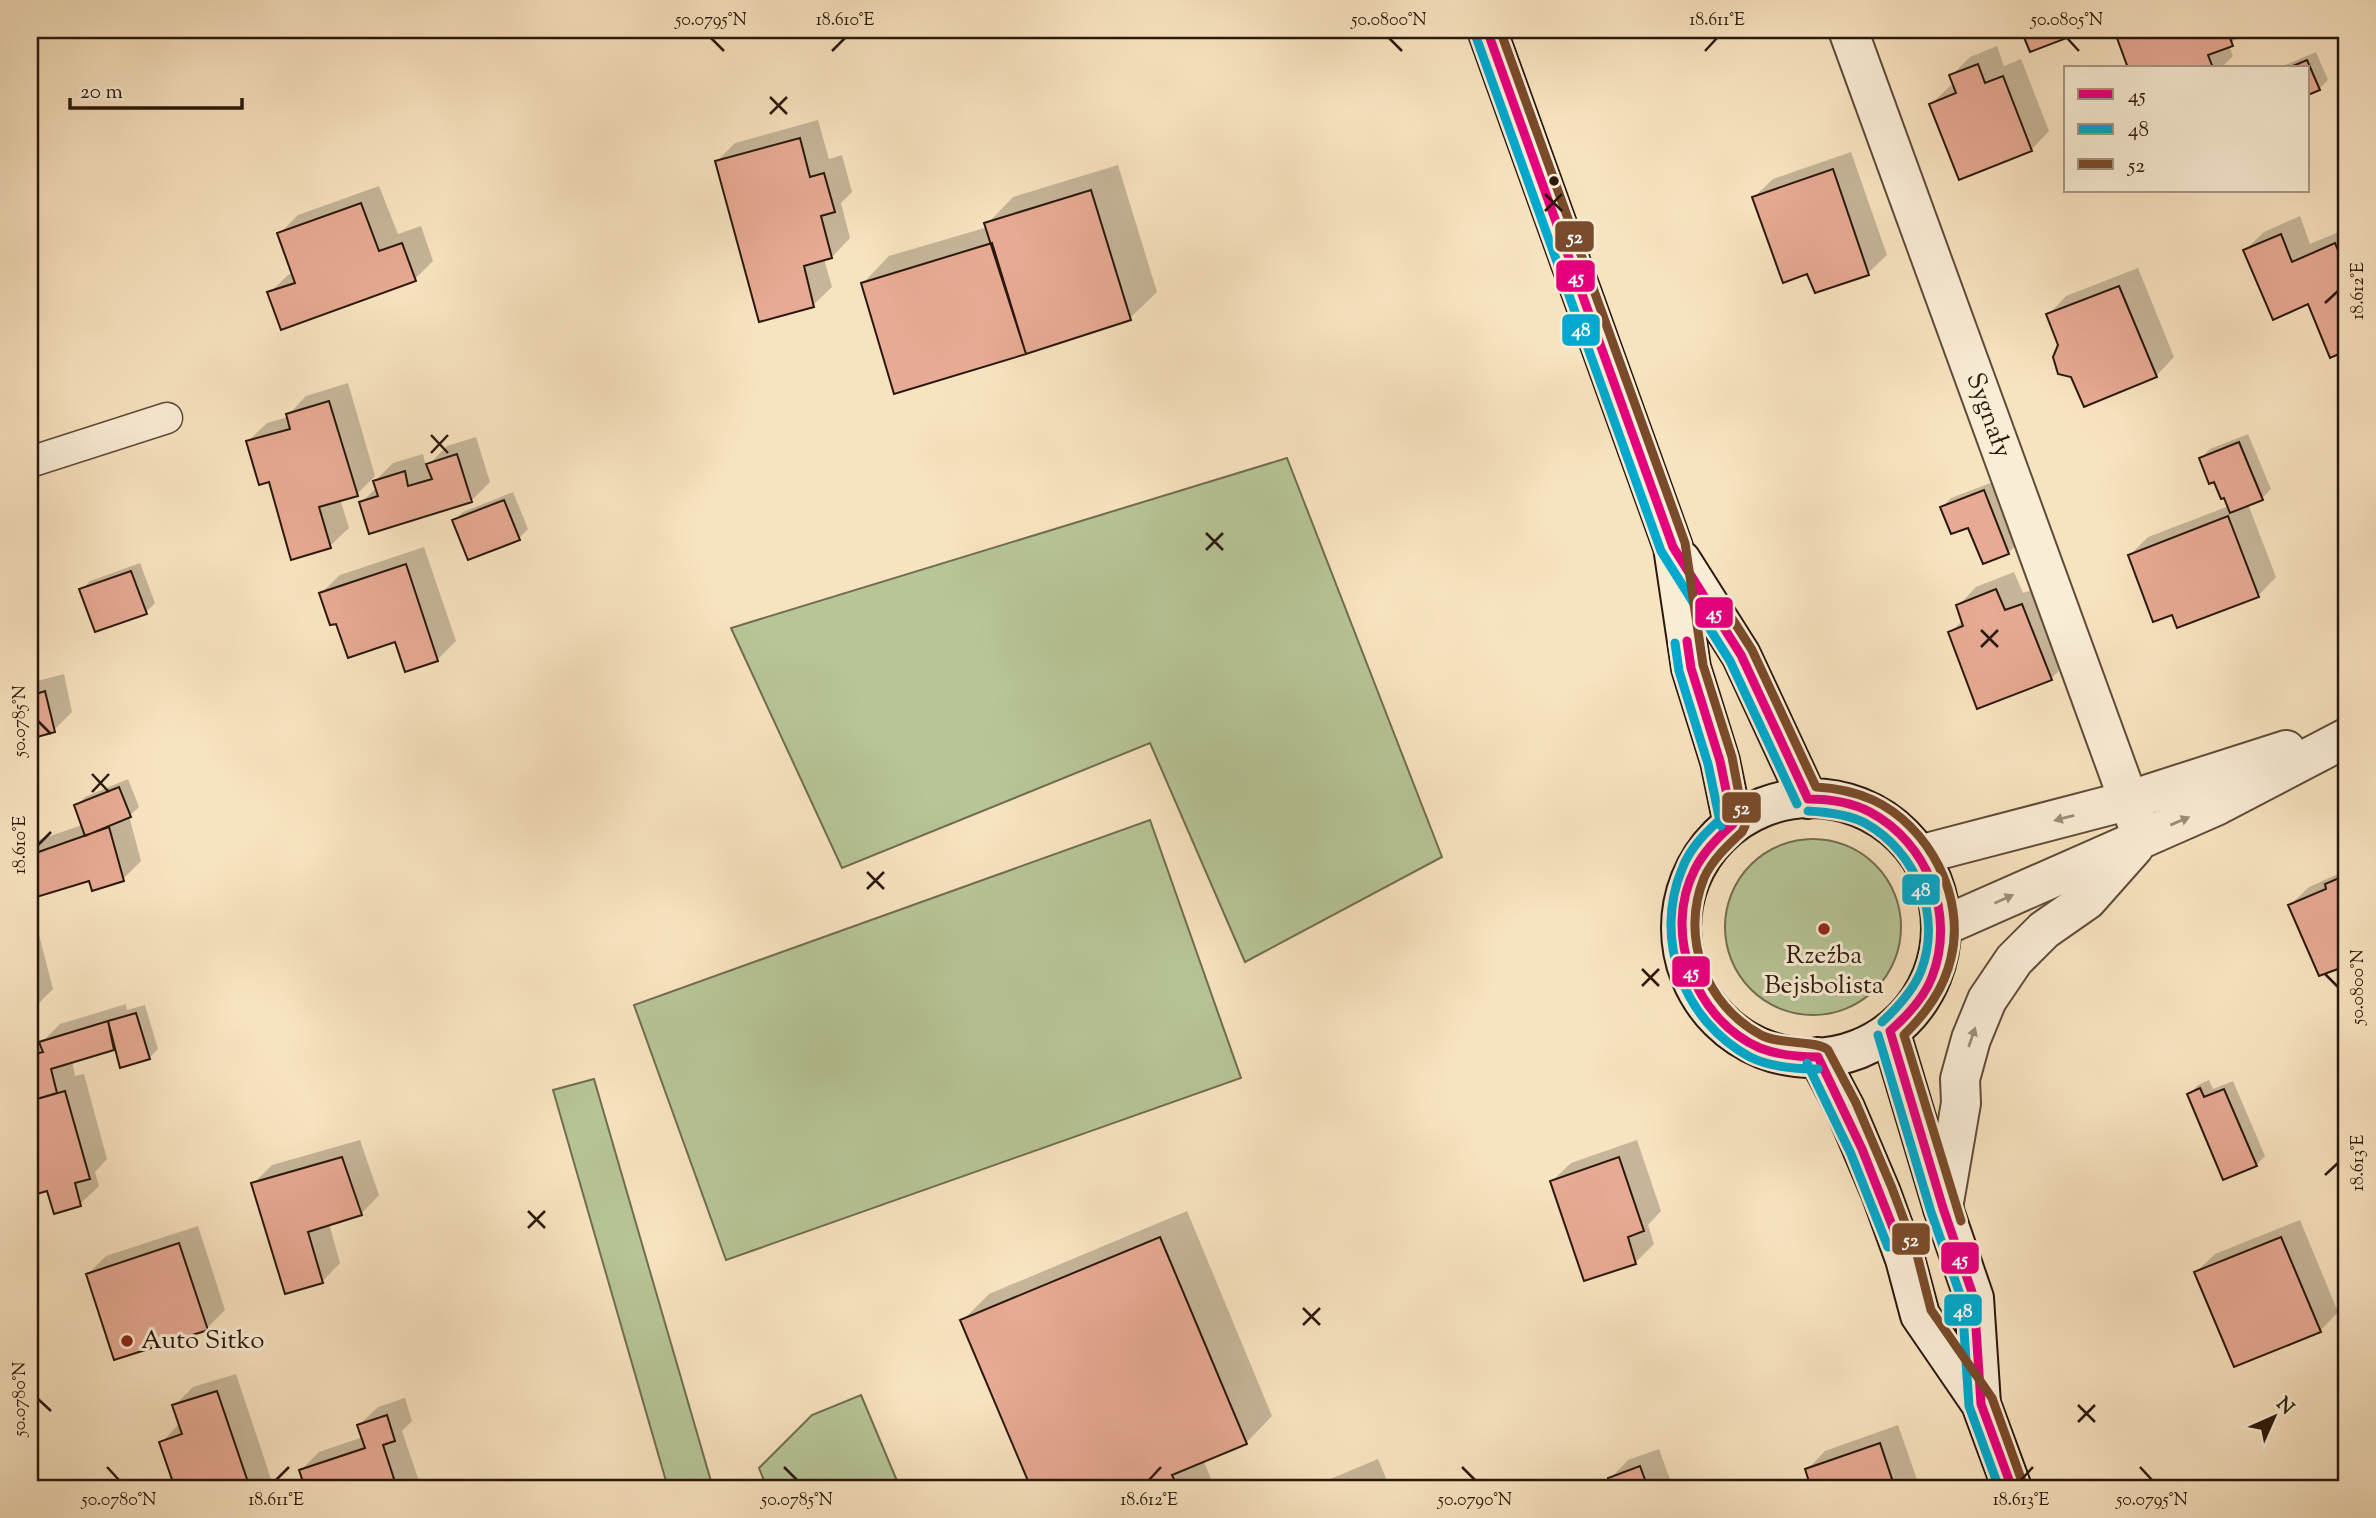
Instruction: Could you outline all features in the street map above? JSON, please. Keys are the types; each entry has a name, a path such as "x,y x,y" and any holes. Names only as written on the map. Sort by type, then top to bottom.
{"main road":[{"path":"1487,30 1673,547 1691,668 1720,761 1733,824"},
{"name":"Sygnały","path":"1848,30 2142,838"},
{"path":"1673,547 1741,656 1808,799"},
{"path":"1919,855 2130,800 2346,731"},
{"path":"1941,927 2218,805 2346,738"},
{"path":"1808,799 1830,799 1871,813 1889,824 1919,855 1935,889 1941,927 1933,974 1908,1015 1890,1031 1856,1050 1818,1057 1798,1057 1758,1047 1723,1023 1710,1008 1689,972 1682,932 1687,891 1704,854 1733,824 1760,808 1808,799"},
{"path":"1943,1208 1961,1104 1960,1079 1971,1039 1987,1000 2008,970 2044,930 2087,900 2142,838"},
{"path":"1890,1031 1943,1208 1974,1298 1981,1404"},
{"path":"1818,1057 1845,1108 1881,1194 1905,1259 1920,1315 1981,1404 2012,1488"}],"lane":[{"path":"30,462 167,418"}],"green space":[{"path":"1287,458 1442,857 1245,962 1150,743 842,868 731,628"},
{"path":"1150,820 1241,1078 726,1260 634,1005"},
{"path":"1813,839 1847,845 1875,865 1895,893 1901,927 1895,961 1875,989 1847,1009 1813,1015 1779,1009 1751,989 1731,961 1725,927 1731,893 1751,865 1779,845"},
{"path":"594,1079 713,1488 668,1488 553,1090"},
{"path":"861,1395 900,1488 767,1488 759,1468 812,1415"}],"building":[{"path":"2021,30 2070,30 2072,36 2030,52"},
{"path":"2114,30 2227,30 2233,46 2208,55 2212,66 2127,66"},
{"path":"2307,60 2310,66 2293,66"},
{"path":"1978,64 1985,83 2003,76 2032,151 1959,180 1929,104 1956,93 1949,75"},
{"path":"2310,67 2320,90 2310,94"},
{"path":"800,138 810,177 824,173 835,212 821,216 832,258 804,266 814,307 759,322 715,161"},
{"path":"1833,169 1869,275 1815,293 1807,274 1783,283 1752,197"},
{"path":"1091,190 1131,320 1026,354 984,223"},
{"path":"361,203 379,251 402,243 416,281 281,330 267,292 295,283 277,233"},
{"path":"2281,234 2292,262 2335,243 2344,264 2346,262 2346,351 2330,358 2308,304 2273,320 2243,250"},
{"path":"992,243 1026,354 894,394 861,283"},
{"path":"2119,286 2157,377 2084,407 2071,377 2058,374 2053,357 2058,345 2046,314"},
{"path":"329,401 358,496 319,507 331,548 291,560 269,482 259,485 246,441 290,429 286,414"},
{"path":"2239,442 2263,500 2230,513 2214,482 2209,484 2199,458"},
{"path":"457,454 472,502 369,534 359,502 378,496 373,481 405,471 408,486 432,479 426,464"},
{"path":"1984,490 2009,554 1983,564 1968,528 1951,534 1940,507"},
{"path":"504,500 520,540 468,560 452,520"},
{"path":"2228,516 2259,597 2177,628 2172,615 2153,622 2128,555"},
{"path":"406,564 438,661 405,672 395,642 348,658 336,624 330,625 319,593"},
{"path":"131,571 147,614 95,632 79,589"},
{"path":"1996,589 2005,610 2022,604 2052,680 1977,709 1948,632 1963,626 1956,605"},
{"path":"45,691 55,732 30,739 30,696"},
{"path":"119,787 131,817 85,836 74,805"},
{"path":"109,827 124,881 92,891 89,881 30,899 30,855"},
{"path":"2346,875 2346,966 2319,976 2288,905 2326,889 2325,884"},
{"path":"30,987 35,1009 30,1011"},
{"path":"136,1013 150,1059 120,1068 108,1021"},
{"path":"108,1021 114,1050 51,1069 57,1093 30,1101 30,1055 43,1052 39,1042"},
{"path":"2200,1088 2204,1097 2224,1089 2257,1166 2223,1180 2187,1094"},
{"path":"65,1091 90,1179 75,1183 81,1206 54,1214 47,1191 30,1196 30,1101"},
{"path":"342,1157 362,1215 308,1232 323,1283 285,1294 251,1183"},
{"path":"1619,1157 1644,1231 1628,1237 1636,1264 1584,1281 1550,1181"},
{"path":"1160,1237 1247,1444 1172,1475 1178,1488 1031,1488 960,1320"},
{"path":"2281,1237 2321,1332 2234,1367 2194,1272"},
{"path":"179,1243 208,1330 114,1360 86,1274"},
{"path":"217,1391 250,1488 175,1488 159,1442 182,1434 172,1405"},
{"path":"387,1415 395,1441 383,1445 397,1488 305,1488 299,1470 365,1448 357,1425"},
{"path":"1880,1443 1895,1488 1811,1488 1805,1469"},
{"path":"1640,1466 1648,1488 1611,1488 1608,1478"}],"transit line":[{"name":"45","path":"1487,30 1673,547 1741,655 1808,799"},
{"name":"52","path":"1500,30 1685,543 1703,665 1732,757 1745,826 1707,871 1697,900 1697,946 1703,967 1712,988 1741,1022 1769,1038 1816,1045 1828,1050 1856,1103 1892,1188 1917,1255 1931,1310 1992,1398 2023,1484"},
{"name":"48","path":"1475,34 1661,551 1730,661 1797,804"},
{"name":"52","path":"1733,620 1752,650 1816,787 1859,795 1893,812 1911,827 1926,845 1948,888 1954,935 1948,969 1933,1000 1904,1035 1961,1221"},
{"name":"45","path":"1687,641 1691,668 1720,761 1733,824"},
{"name":"48","path":"1675,643 1679,671 1708,764 1721,826"},
{"name":"45","path":"1808,799 1832,800 1855,806 1890,825 1908,842 1932,883 1941,929 1939,953 1924,992 1890,1031"},
{"name":"48","path":"1808,811 1858,820 1883,835 1899,851 1920,887 1926,908 1927,950 1914,985 1882,1022"},
{"name":"48","path":"1725,815 1690,853 1674,896 1671,923 1673,950 1680,976 1691,1000 1707,1022 1727,1041 1750,1057 1774,1065 1818,1069"},
{"name":"45","path":"1733,824 1703,856 1686,894 1682,920 1684,946 1691,972 1702,996 1718,1017 1737,1035 1760,1048 1774,1052 1818,1057"},
{"name":"45","path":"1890,1031 1943,1208 1974,1298 1981,1404 2012,1488"},
{"name":"48","path":"1878,1035 1931,1212 1962,1300 1969,1406 1999,1488"},
{"name":"45","path":"1818,1057 1862,1149 1899,1243"},
{"name":"48","path":"1807,1063 1851,1154 1888,1247"}],"place":[{"name":"Rzeźba Bejsbolista","path":"1824,929"},
{"name":"Auto Sitko","path":"127,1341"}]}
